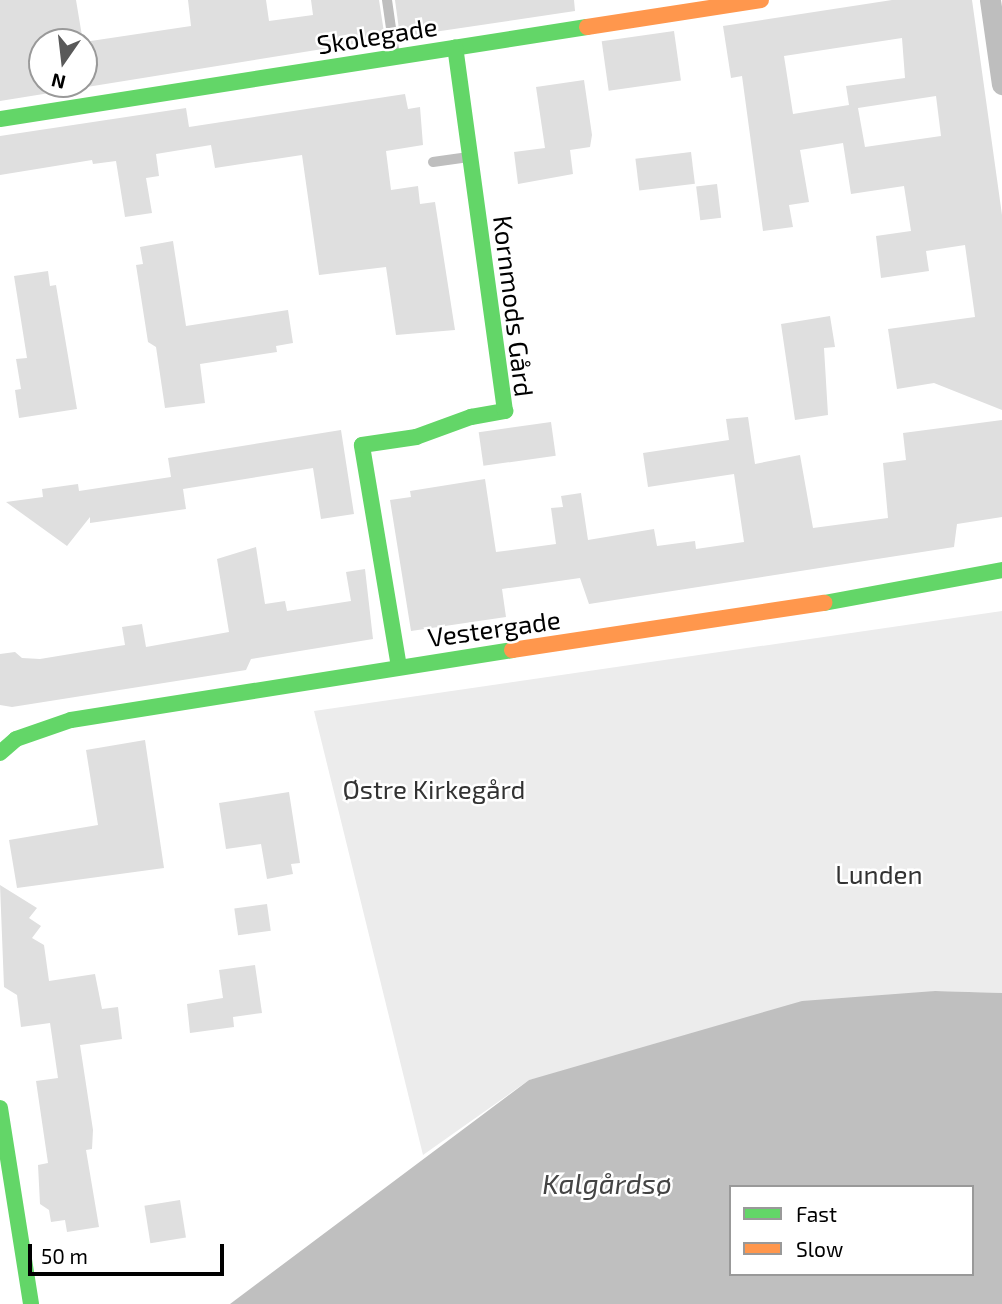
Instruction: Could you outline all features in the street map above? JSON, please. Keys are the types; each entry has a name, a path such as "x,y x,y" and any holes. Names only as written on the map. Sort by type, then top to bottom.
{"street":[{"name":"Skolegade","path":"0,119 761,0"},
{"path":"990,0 1002,84"},
{"name":"Kornmods Gård","path":"398,667 362,444 416,437 471,417 505,411 455,47"},
{"name":"Vestergade","path":"0,753 16,738 71,720 398,667 790,609 875,589 1002,570"},
{"path":"0,1108 31,1304"}],"lane":[{"path":"387,0 395,56"},
{"path":"433,162 469,157"}],"green space":[{"path":"1002,611 1002,993 935,991 529,1080 423,1155 314,711"}],"water":[{"name":"Kalgårdsø","path":"935,991 1002,993 1002,1304 230,1304 529,1080 802,1001"}],"building":[{"path":"0,0 76,0 81,28 28,28 28,96 0,101"},
{"path":"188,0 266,0 269,21 313,15 311,0 379,0 385,39 98,85 98,40 191,26"},
{"path":"395,0 574,0 575,11 400,37"},
{"path":"892,0 972,0 1002,215 1002,410 934,383 897,389 888,329 975,317 965,245 926,251 929,271 881,278 876,236 911,231 904,186 851,194 843,143 800,150 809,202 789,205 793,227 763,231 742,76 731,78 723,26","holes":["902,38 905,78 846,86 849,105 793,114 784,56","936,96 941,136 865,147 858,108"]},
{"path":"674,31 681,81 609,91 602,41"},
{"path":"584,80 592,135 590,147 570,150 573,174 518,184 514,152 545,148 536,87"},
{"path":"405,94 408,109 420,107 423,145 386,151 391,190 418,186 420,204 435,202 455,330 396,335 386,267 319,275 302,155 215,168 211,145 156,154 159,176 146,178 152,213 125,217 116,161 93,164 92,160 0,175 0,136 186,108 189,127"},
{"path":"691,152 695,184 639,191 635,159"},
{"path":"717,184 721,218 700,220 696,187"},
{"path":"173,241 186,326 288,310 293,343 276,346 277,352 200,364 205,403 165,408 156,347 148,342 136,265 143,264 140,247"},
{"path":"48,271 50,286 56,285 77,409 19,418 15,390 21,389 16,359 27,358 14,276"},
{"path":"830,316 835,347 824,348 828,415 795,420 781,324"},
{"path":"748,417 755,464 800,455 813,528 888,518 883,463 906,460 903,433 1002,420 1002,517 957,524 954,547 589,604 580,578 502,589 506,617 411,631 390,500 411,497 410,491 485,479 496,552 556,544 551,508 563,507 561,496 581,493 588,540 654,529 657,546 695,541 696,549 744,542 734,474 648,487 643,453 729,440 726,419"},
{"path":"551,422 556,456 483,466 479,432"},
{"path":"341,430 354,514 321,519 313,468 183,489 186,509 90,523 90,517 67,546 6,502 43,497 42,489 78,484 79,491 171,477 168,458"},
{"path":"256,547 265,604 285,601 287,611 351,601 346,572 365,569 373,639 251,659 246,670 12,707 0,705 0,654 15,652 22,658 40,659 125,645 122,627 142,624 146,647 229,632 217,559"},
{"path":"145,740 164,868 17,888 9,840 98,825 86,750"},
{"path":"289,792 300,863 291,864 293,874 267,879 261,844 226,849 219,803"},
{"path":"0,885 37,908 29,918 41,926 32,938 44,945 49,981 95,974 102,1009 118,1007 122,1039 80,1045 93,1130 92,1149 86,1150 99,1227 67,1232 65,1220 51,1222 49,1210 40,1204 38,1165 48,1163 36,1081 58,1078 50,1023 21,1027 17,995 4,987"},
{"path":"267,904 271,931 238,935 234,909"},
{"path":"255,965 262,1013 233,1017 234,1027 190,1033 187,1004 223,998 219,970"},
{"path":"180,1200 186,1238 150,1243 144,1206"}],"traffic: fast":[{"path":"0,119 587,27"},
{"path":"399,667 362,445 416,437 471,417 505,411 455,47"},
{"path":"824,603 1002,570"},
{"path":"0,753 16,739 71,720 512,650"},
{"path":"0,1108 31,1304"}],"traffic: slow":[{"path":"587,27 761,0"},
{"path":"512,650 824,603"}],"park label":[{"name":"Østre Kirkegård","path":"434,789"},
{"name":"Lunden","path":"879,874"}]}
